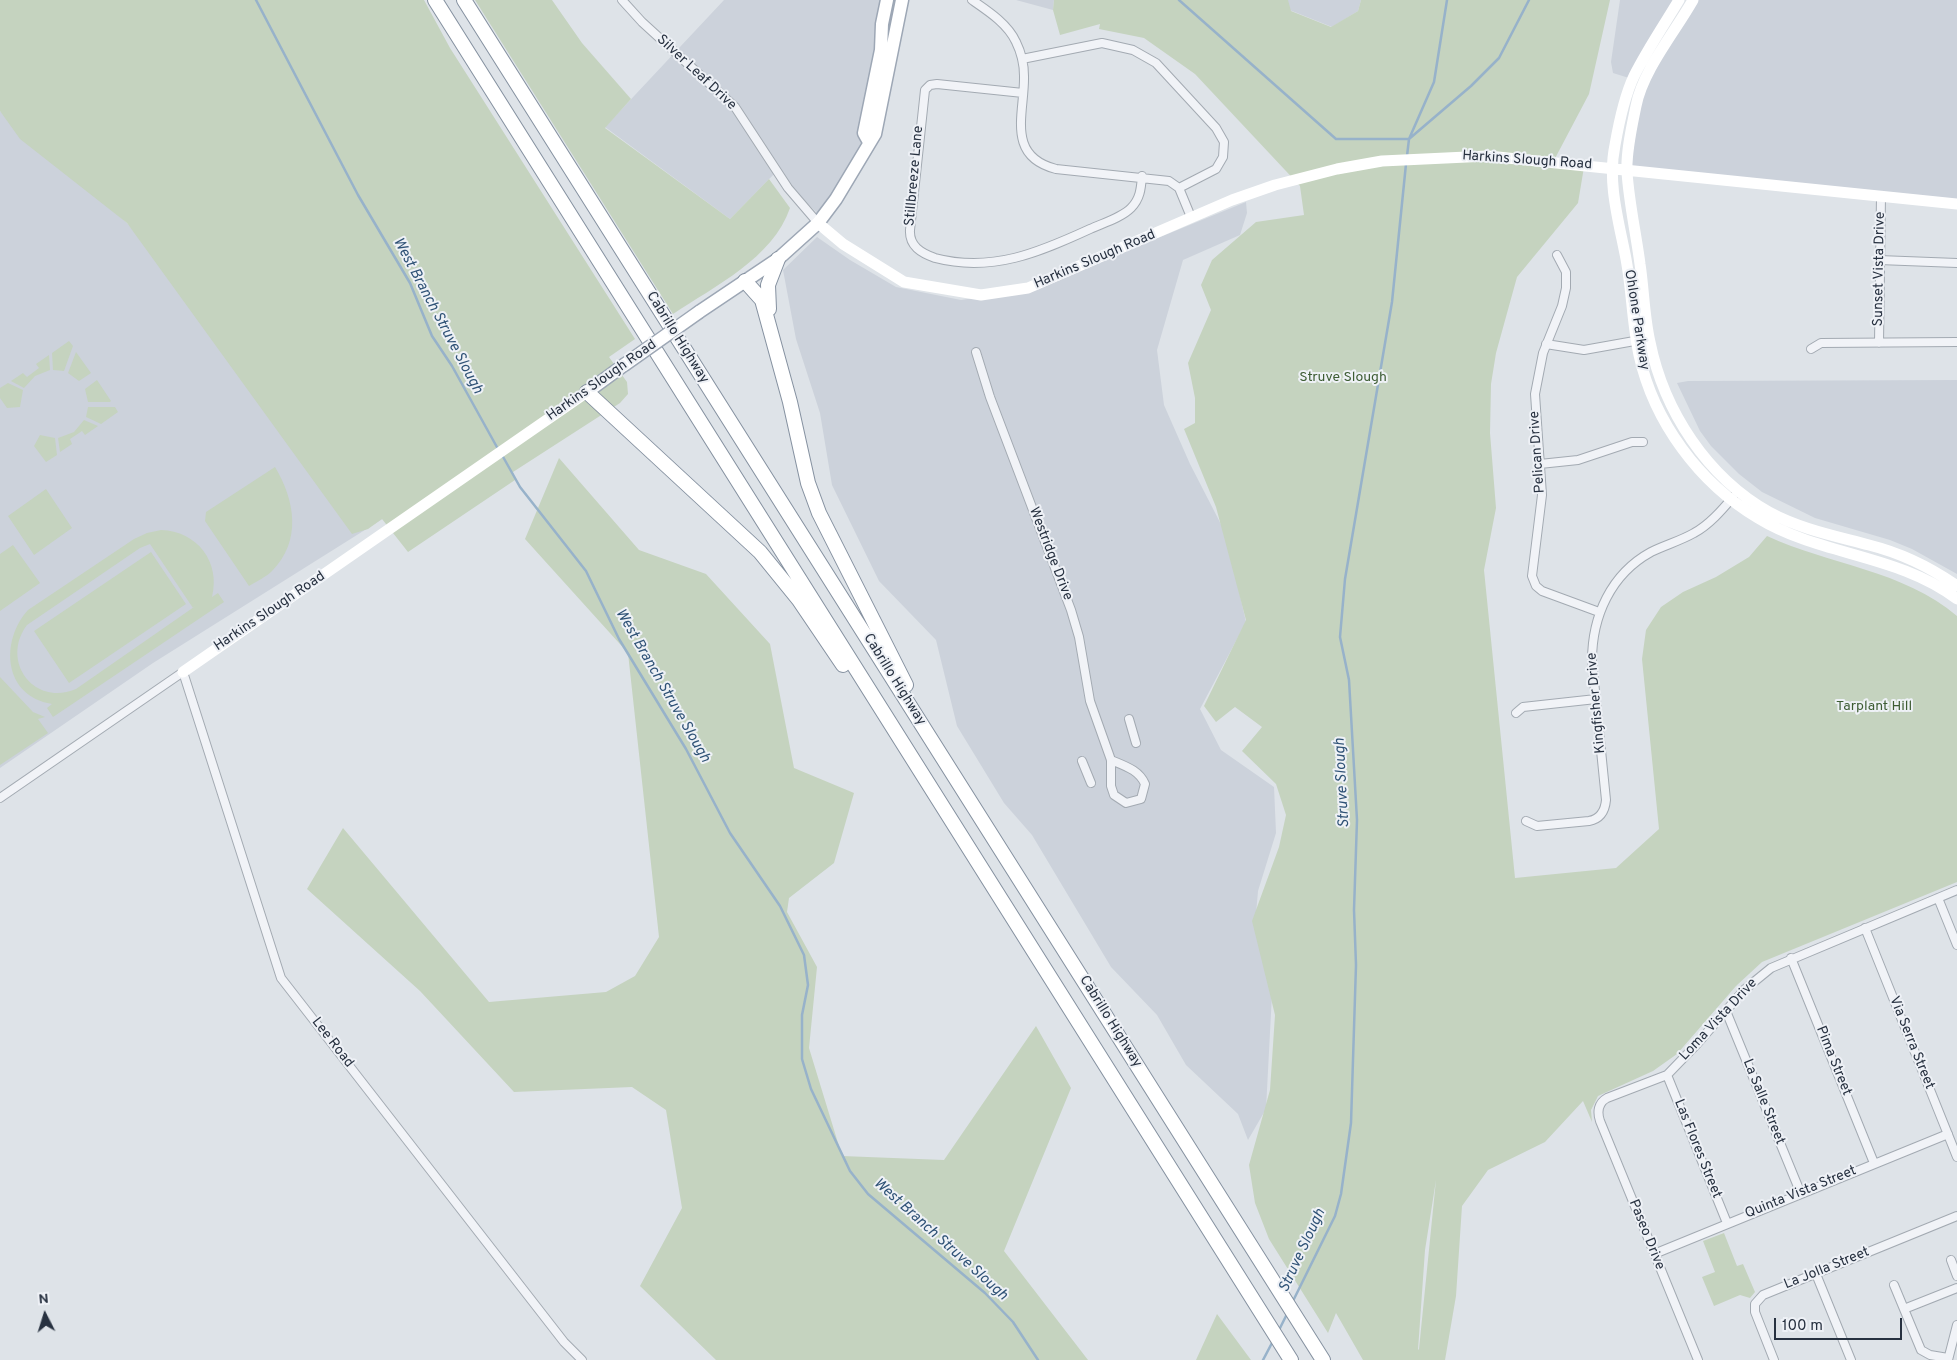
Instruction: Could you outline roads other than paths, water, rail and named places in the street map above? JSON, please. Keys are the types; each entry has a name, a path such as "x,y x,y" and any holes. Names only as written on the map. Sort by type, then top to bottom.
{"highway":[{"name":"Cabrillo Highway","path":"435,0 1291,1360"},
{"name":"Cabrillo Highway","path":"464,0 1323,1360"},
{"path":"778,259 768,284 768,302 807,478 818,513 937,749"},
{"path":"745,281 762,300 790,402"},
{"path":"587,392 760,552 803,606 861,690 896,732"}],"main road":[{"path":"869,142 864,133 881,50 882,24 887,0"},
{"path":"818,224 854,172 875,134 902,0"},
{"path":"899,16 910,0"},
{"name":"Harkins Slough Road","path":"587,392 699,312 778,259 818,224"}],"street":[{"name":"Silver Leaf Drive","path":"622,0 642,22 735,107 788,188 818,224"},
{"path":"972,0 1009,31 1016,42 1024,74 1020,115 1021,137 1026,148 1039,161 1056,169 1142,176 1165,180 1179,188 1191,217"},
{"name":"Ohlone Parkway","path":"1679,0 1634,76 1624,104 1614,147 1612,168 1615,207 1626,260 1636,341 1646,378 1667,426 1693,462 1730,500 1760,519 1790,534 1898,567 1928,581 1957,599"},
{"name":"Ohlone Parkway","path":"1693,0 1645,80 1636,104 1627,169 1631,215 1640,265 1649,339 1661,382 1679,420 1697,447 1738,490 1780,517 1816,530 1900,555 1930,569 1957,586"},
{"path":"1022,60 1102,43 1127,48 1156,63 1216,128 1224,142 1223,156 1216,169 1208,175 1179,188"},
{"name":"Stillbreeze Lane","path":"1023,93 937,84 930,85 925,90 910,230 911,242 920,251 938,258 976,264 1000,262 1032,255 1126,212 1138,198 1142,176"},
{"name":"Harkins Slough Road","path":"818,224 843,244 904,282 981,295 1028,288 1191,217 1275,185 1337,169 1399,160 1488,156 1957,204"},
{"name":"Sunset Vista Drive","path":"1879,343 1881,196"},
{"name":"Pelican Drive","path":"1557,255 1566,272 1566,288 1562,306 1546,344 1535,394 1541,510 1532,579 1542,591 1598,612"},
{"path":"1879,260 1957,262"},
{"path":"1546,344 1584,350 1649,339"},
{"path":"1811,349 1821,343 1957,342"},
{"name":"Westridge Drive","path":"976,352 990,396 1071,610 1079,637 1090,702 1111,760 1114,795 1118,800 1126,803 1140,799 1146,784 1143,778 1137,772 1111,760"},
{"name":"Harkins Slough Road","path":"0,798 587,392"},
{"path":"1540,464 1578,460 1632,442 1643,442"},
{"name":"Kingfisher Drive","path":"1526,821 1537,826 1589,821 1595,820 1603,813 1606,800 1592,650 1598,612 1610,591 1630,567 1652,552 1702,528 1738,490"},
{"name":"Lee Road","path":"183,672 281,978 564,1342 582,1360"},
{"path":"1516,713 1523,707 1596,698"},
{"path":"1129,719 1136,743"},
{"path":"1082,761 1091,783"},
{"name":"Loma Vista Drive","path":"1598,1109 1601,1102 1607,1098 1667,1075 1765,971 1791,958 1957,890"},
{"path":"1938,898 1957,945"},
{"name":"Via Serra Street","path":"1865,928 1957,1157"},
{"name":"Pima Street","path":"1791,958 1874,1164"},
{"name":"La Salle Street","path":"1726,1011 1800,1194"},
{"name":"Las Flores Street","path":"1667,1075 1727,1223"},
{"name":"Paseo Drive","path":"1598,1109 1600,1122 1698,1360"},
{"name":"Quinta Vista Street","path":"1654,1254 1948,1134"},
{"name":"La Jolla Street","path":"1774,1360 1754,1312 1757,1302 1762,1295 1957,1216"},
{"path":"1951,1260 1957,1276"},
{"path":"1816,1274 1851,1360"},
{"path":"1894,1285 1921,1350 1930,1355 1948,1359 1957,1325"},
{"path":"1904,1309 1957,1288"}],"waterway":[{"name":"West Branch Struve Slough","path":"256,0 358,195 410,283 432,336 452,366 498,449"},
{"path":"1179,0 1336,139 1409,139 1434,82 1447,0"},
{"name":"Struve Slough","path":"1407,156 1409,139 1471,86 1499,58 1529,0"},
{"name":"Struve Slough","path":"1292,1303 1335,1216 1341,1194 1351,1123 1356,965 1354,910 1357,820 1349,680 1340,637 1345,579 1392,302 1406,164"},
{"name":"West Branch Struve Slough","path":"502,455 520,487 586,571 619,639 686,749 730,833 780,906 804,955 808,985 802,1015 802,1059 811,1089 850,1171 868,1194 985,1293 1013,1322 1038,1360"},
{"name":"Struve Slough","path":"1279,1330 1288,1312"},
{"name":"Struve Slough","path":"1263,1360 1273,1341"}],"park label":[{"name":"Tarplant Hill","path":"1874,707"}]}
